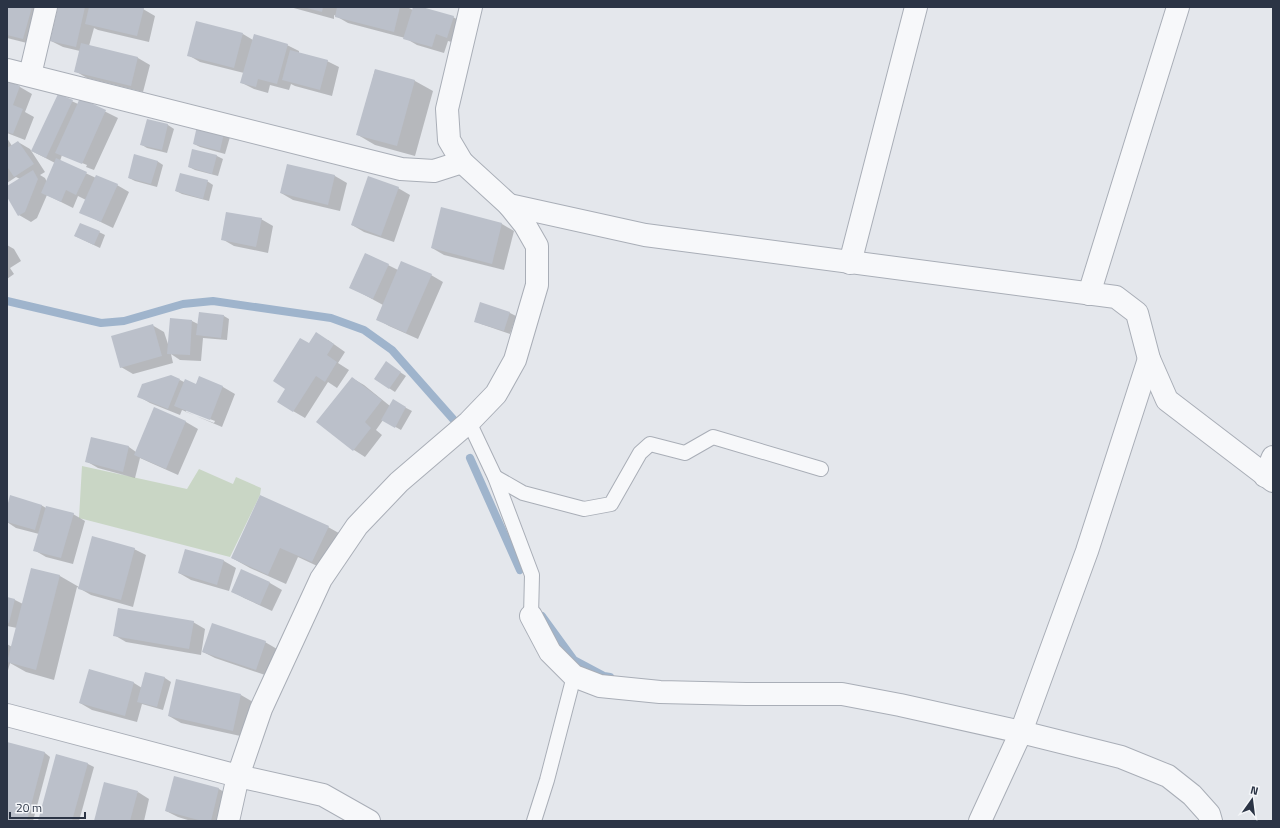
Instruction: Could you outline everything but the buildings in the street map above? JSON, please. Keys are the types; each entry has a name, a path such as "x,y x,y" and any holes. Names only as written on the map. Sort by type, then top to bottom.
{"street":[{"path":"30,75 46,7"},
{"path":"228,821 238,776 261,709 321,579 357,526 399,482 469,422 496,394 515,360 537,285 537,246 525,225 509,206 462,162 449,140 447,109 471,7"},
{"path":"850,263 916,7"},
{"path":"1089,294 1178,7"},
{"path":"7,70 401,169 434,171 462,162"},
{"path":"509,206 645,235 1116,297 1137,313 1149,360 1167,400 1270,471"},
{"path":"980,821 1021,732 1087,551 1149,360"},
{"path":"531,616 550,652 574,676 600,686 660,692 842,694 900,705 1021,732 1121,757 1168,776 1192,795 1209,814 1211,821"},
{"path":"7,714 238,776 323,795 369,821"}],"lane":[{"path":"469,422 495,477 532,575 531,616"},
{"path":"495,477 523,493 584,509 611,504 640,452 650,444 685,453 713,437 821,469"},
{"path":"534,821 547,780 574,676"}],"green space":[{"path":"82,466 187,489 199,469 233,484 236,477 261,488 260,495 230,557 79,518"}],"waterway":[{"path":"7,301 101,323 124,321 183,304 213,301 331,318 364,330 392,350 453,419"},
{"path":"470,458 520,570"},
{"path":"542,616 574,660 604,676 610,677"}]}
